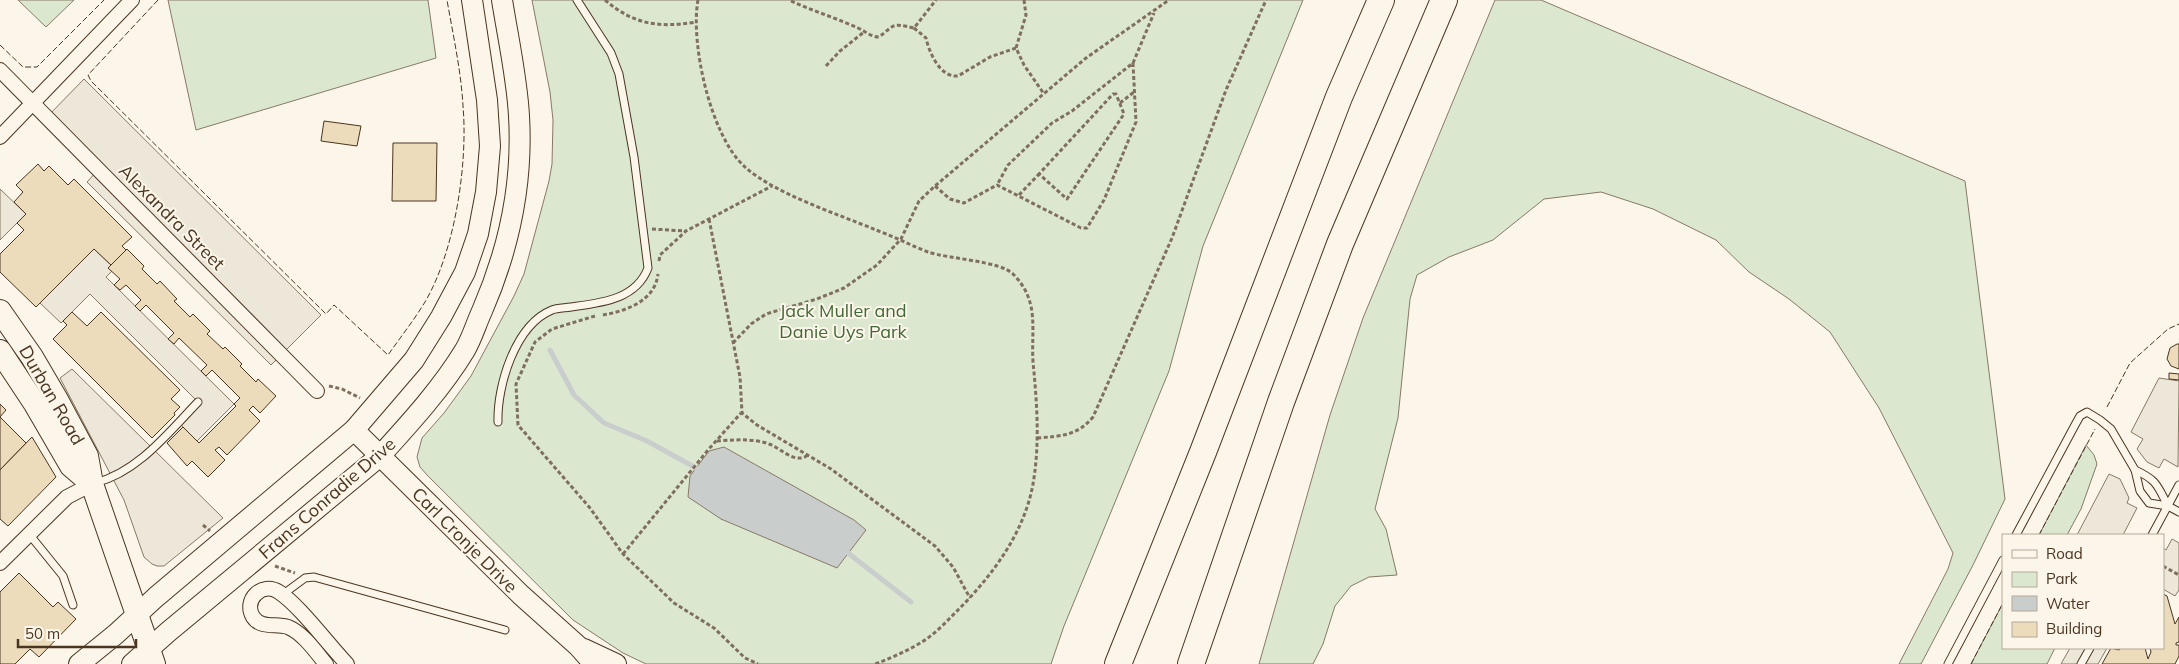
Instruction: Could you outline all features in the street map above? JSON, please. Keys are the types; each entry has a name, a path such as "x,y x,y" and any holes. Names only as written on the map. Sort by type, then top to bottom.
{"highway":[{"path":"1118,664 1203,452 1339,97 1381,0"},
{"path":"1191,664 1281,402 1340,244 1444,0"},
{"path":"1134,664 1203,452"},
{"path":"1203,664 1225,561"}],"main road":[{"name":"Frans Conradie Drive","path":"79,664 354,430 414,360 441,317 465,272 478,234 486,192 490,146 487,100 472,0"},
{"name":"Frans Conradie Drive","path":"132,664 152,657 380,456 403,431 448,375 466,348 491,290 506,245 516,199 520,148 519,114 502,0"},
{"name":"Durban Road","path":"0,311 32,357 87,456 92,484 152,657"},
{"name":"Durban Road","path":"0,351 35,404 71,466 92,484"},
{"name":"Carl Cronje Drive","path":"354,430 528,602 578,646 594,664"},
{"name":"Carl Cronje Drive","path":"578,646 616,664"}],"street":[{"path":"0,137 132,0"},
{"name":"Alexandra Street","path":"0,70 317,391"},
{"path":"0,563 67,497 92,484"},
{"path":"326,664 299,634 290,628 276,624 265,625 253,616 250,605 255,594 260,590 272,589 282,595 347,664"}],"lane":[{"path":"498,422 498,410 510,359 533,321 552,310 598,303 624,295 637,286 644,278 648,268 634,157 619,74 612,53 577,0"},
{"path":"92,484 113,478 143,458 198,402"},
{"path":"2017,534 2075,425 2083,414 2090,413 2110,429 2135,470 2140,491 2149,503 2168,506 2179,512"},
{"path":"2135,470 2150,476 2156,483 2168,506"},
{"path":"2153,534 2179,485"},
{"path":"29,534 63,576 73,605"},
{"path":"1948,664 2002,562"},
{"path":"282,595 305,578 314,577 506,630"},
{"path":"2081,664 2089,649"}],"path":[{"path":"605,0 631,18 654,25 668,26 696,22"},
{"path":"698,0 696,22 697,48 702,76 719,125 731,150 743,166 772,186 901,239 927,252 957,260 999,266 1011,272 1022,286 1032,306 1034,319 1033,358 1037,407 1037,438 1032,486 1020,521 1005,554 970,598 934,634 922,642 875,664"},
{"path":"914,28 936,0"},
{"path":"1024,0 1026,15 1016,48 1024,65 1044,94"},
{"path":"733,343 751,324 766,314 817,299 844,288 877,266 901,239 919,201 935,186 1086,58 1169,0"},
{"path":"1037,438 1066,435 1084,428 1093,417 1172,238 1226,90 1266,0"},
{"path":"791,1 875,37 879,37 896,24 914,28 926,38 928,51 942,70 953,76 958,76 990,58 1016,48"},
{"path":"997,185 1020,195 1081,228 1087,228 1104,200 1136,122 1133,63 1154,12"},
{"path":"826,66 840,51 864,32"},
{"path":"935,186 950,199 964,203 997,185 1008,165 1052,123 1072,111 1133,63"},
{"path":"1120,102 1135,92"},
{"path":"1020,195 1039,174 1113,94 1116,94 1124,114 1067,200 1039,174"},
{"path":"659,264 660,255 686,231 772,186"},
{"path":"623,554 708,450 742,413 740,377 709,219"},
{"path":"642,228 686,231"},
{"path":"658,272 657,281 647,297 625,311 594,316 552,329 535,342 516,384 518,425 590,508 623,554 674,603 714,628 745,658 758,664"},
{"path":"317,391 329,386 342,389 364,400"},
{"path":"742,413 757,425 831,469 935,546 952,567 970,598"},
{"path":"716,441 739,440 768,444 797,459 803,459 808,455"},
{"path":"203,525 210,531"},
{"path":"270,564 305,578"},
{"path":"2164,567 2179,575"}],"green space":[{"path":"18,0 74,0 46,27"},
{"path":"168,0 428,0 436,58 196,130"},
{"name":"Jack Muller and Danie Uys Park","path":"532,0 1303,0 1203,246 1169,371 1064,626 1051,664 646,664 623,653 573,620 420,467 417,457 422,438 444,413 471,376 524,274 549,181 552,164 553,120 550,92"},
{"path":"1495,0 1541,0 1965,181 2005,499 1921,664 1899,664 1948,569 1953,553 1879,408 1830,332 1789,299 1749,272 1716,240 1653,209 1601,192 1544,199 1493,240 1449,257 1417,275 1410,299 1398,418 1375,509 1386,529 1397,575 1369,577 1351,586 1335,606 1323,644 1313,664 1259,664 1330,415 1363,318"},
{"path":"2086,445 2094,455 2097,464 2081,509 2068,534 2040,534"},
{"path":"2002,605 2002,649 2054,649 2047,664 1971,664"}],"shaded area":[{"path":"84,79 321,315 271,365 87,182 98,170 46,118"},
{"path":"0,189 26,214 0,240"},
{"path":"94,249 111,265 108,268 112,271 106,277 234,404 197,441 178,422 198,402 90,294 61,323 40,303"},
{"path":"72,369 223,518 164,566 152,564 144,557 124,500 60,378"},
{"path":"2159,378 2179,381 2178,467 2164,459 2159,468 2147,462 2137,449 2143,439 2131,432"},
{"path":"2109,474 2120,479 2129,498 2127,503 2137,508 2124,534 2078,534"},
{"path":"2172,539 2179,543 2179,590 2175,596 2164,590 2164,549 2166,550"},
{"path":"2069,649 2106,649 2098,664 2061,664"}],"water":[{"path":"724,447 854,520 866,530 837,568 721,519 688,497 690,476 709,451"}],"building":[{"path":"324,121 361,126 357,146 321,141"},
{"path":"393,143 437,143 436,201 392,201"},
{"path":"38,164 44,171 49,166 68,185 74,179 132,237 122,246 126,250 111,265 94,249 36,307 0,272 0,254 24,230 17,223 26,214 14,202 23,192 16,185"},
{"path":"127,249 144,266 142,269 157,284 160,281 177,299 174,301 190,317 193,314 210,331 207,334 223,349 225,347 256,382 258,379 276,396 260,413 253,406 249,410 260,421 227,455 219,447 215,450 225,460 208,477 192,461 187,466 167,443 183,427 199,443 236,406 234,404 240,398 212,370 206,376 201,371 207,365 179,338 174,344 168,339 174,333 146,305 140,311 135,306 141,300 126,285 120,290 114,285 120,279 108,268"},
{"path":"72,312 87,326 101,312 180,390 171,399 180,407 174,413 175,415 152,438 53,339 67,325 63,321"},
{"path":"2179,344 2179,369 2171,366 2167,359 2170,348"},
{"path":"2169,373 2179,374 2179,380 2169,379"},
{"path":"0,404 6,410 0,417"},
{"path":"0,417 26,443 0,470"},
{"path":"32,437 56,477 8,526 0,519 0,470"},
{"path":"19,573 53,607 58,602 76,619 39,657 30,649 15,664 0,664 0,592"},
{"path":"2164,594 2167,596 2175,624 2179,617 2179,642 2176,645 2179,645 2179,656 2175,664 2102,664 2110,649 2145,649 2148,659 2150,649 2164,649"}],"waterway":[{"path":"550,350 574,395 604,423 647,441 696,468"},
{"path":"848,553 911,602"}],"fence":[{"path":"0,45 23,67 37,67 104,0"},
{"path":"158,0 88,75 91,81 326,314 334,305 388,355 421,309 435,281 452,233 457,207 463,154 463,106 459,66 447,0"},
{"path":"2107,407 2130,363 2168,329 2179,324"},
{"path":"2040,534 2095,429"},
{"path":"1971,664 2002,605"}]}
